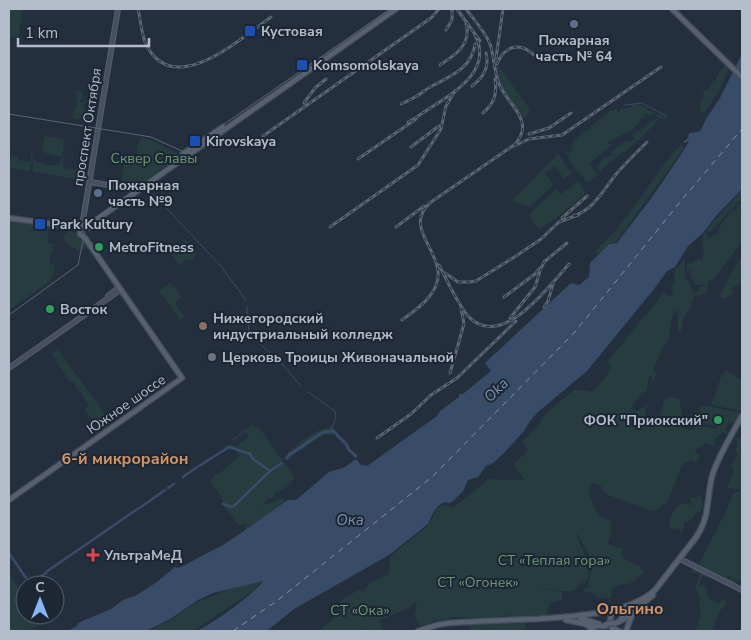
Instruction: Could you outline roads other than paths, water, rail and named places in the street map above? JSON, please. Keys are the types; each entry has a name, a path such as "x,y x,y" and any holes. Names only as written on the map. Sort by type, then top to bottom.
{"main road":[{"name":"проспект Октября","path":"84,227 118,9"},
{"path":"9,218 84,227 227,125 396,9"},
{"path":"673,9 742,76"},
{"path":"90,182 137,190"},
{"path":"9,367 119,289 84,227"},
{"name":"Южное шоссе","path":"9,500 182,378 119,289"},
{"path":"677,566 697,536 707,515 712,479 718,461 742,416"},
{"path":"614,631 608,616 611,612 650,595 661,584 697,536"},
{"path":"686,552 684,559 693,566"},
{"path":"680,559 688,562"},
{"path":"626,631 629,619 636,610 658,590 681,562 742,590"},
{"path":"523,620 589,616 620,608"},
{"path":"599,631 606,625 614,623 636,610"},
{"path":"614,623 624,616 621,611 614,612 610,618 614,631"},
{"path":"569,617 581,618 606,625"},
{"path":"418,631 445,623 523,620 564,619 581,623 606,625"},
{"path":"581,623 594,631"}],"water":[{"name":"Ока","path":"742,54 742,189 716,216 703,233 688,246 675,267 667,271 587,371 538,412 505,452 493,463 486,466 478,477 468,480 463,491 454,500 450,503 444,502 438,506 428,524 389,555 294,609 267,631 197,631 233,608 263,581 213,593 146,631 68,631 77,626 78,623 111,609 123,600 135,596 157,582 175,567 179,568 223,545 247,529 244,525 248,528 288,500 296,500 329,472 345,467 356,459 361,465 367,466 437,416 440,411 459,397 459,394 463,394 491,371 485,363 571,283 579,285 589,277 590,263 609,244 617,243 653,196 686,147 689,141 683,142 688,138 689,133 701,130 720,98"}],"waterway":[{"path":"625,105 642,103 667,117"},
{"path":"153,194 220,265 246,300"},
{"path":"247,306 247,314"},
{"path":"247,317 249,331 255,339"},
{"path":"258,342 282,364 300,385"},
{"path":"308,392 335,411 336,416 331,431"},
{"path":"287,458 323,432 333,431 336,433"},
{"path":"337,435 356,456"},
{"path":"199,466 229,447 250,454 253,459 270,471 282,463"},
{"path":"183,477 197,467"},
{"path":"223,504 234,506 270,471"},
{"path":"168,488 174,484"},
{"path":"141,507 165,490"},
{"path":"46,572 139,508"},
{"path":"9,553 24,575"}],"tram line":[{"path":"9,315 78,265 85,231 91,221 173,164 184,152 390,9"},
{"path":"9,114 151,137 184,152"}],"railway":[{"path":"138,9 142,33 147,46 159,61 174,67 191,66 208,59 243,38 271,17"},
{"path":"263,136 431,18 439,9"},
{"path":"446,30 452,20 452,9"},
{"path":"457,9 480,41"},
{"path":"402,320 429,297 437,283 438,270 420,224 422,213 431,202 514,145 523,128 518,112 498,81 488,39 466,9"},
{"path":"496,58 503,9"},
{"path":"440,65 461,48 467,37 466,23"},
{"path":"408,122 452,93 473,74 478,62 480,49 475,35"},
{"path":"401,104 460,70 470,59 475,44"},
{"path":"497,64 504,53 513,48 523,48 534,55"},
{"path":"472,86 485,72 487,63 486,53"},
{"path":"514,146 529,139 562,135 661,67"},
{"path":"304,103 315,88 326,79"},
{"path":"483,113 494,98 496,89 495,79"},
{"path":"330,227 418,165 441,129 446,106 455,91"},
{"path":"529,134 549,128 571,113"},
{"path":"358,159 416,119"},
{"path":"411,147 439,126"},
{"path":"573,216 593,204 617,173 647,142"},
{"path":"562,218 587,196"},
{"path":"396,227 424,206"},
{"path":"445,273 458,282 476,281 541,239 559,222 578,215"},
{"path":"510,318 535,287 544,262 567,243"},
{"path":"439,265 456,298 468,316 481,325 495,326 509,321 523,312 537,300 569,264"},
{"path":"504,297 535,274 540,268"},
{"path":"544,307 548,301 553,284"},
{"path":"450,373 464,324 461,308"},
{"path":"377,438 411,414 431,395 457,378 516,321"}],"place":[{"name":"Пожарная часть № 64","path":"574,24"},
{"name":"Кустовая","path":"250,31"},
{"name":"Komsomolskaya","path":"302,65"},
{"name":"Kirovskaya","path":"195,141"},
{"name":"Пожарная часть №9","path":"98,193"},
{"name":"Park Kultury","path":"40,224"},
{"name":"MetroFitness","path":"99,247"},
{"name":"Восток","path":"50,309"},
{"name":"Нижегородский индустриальный колледж","path":"203,326"},
{"name":"Церковь Троицы Живоначальной","path":"212,357"},
{"name":"ФОК \"Приокский\"","path":"718,420"},
{"name":"УльтраМеД","path":"93,555"}],"district":[{"name":"6-й микрорайон","path":"125,458"},
{"name":"Ольгино","path":"630,608"}],"park label":[{"name":"Сквер Славы","path":"154,158"},
{"name":"СТ «Теплая гора»","path":"554,560"},
{"name":"СТ «Огонек»","path":"478,582"},
{"name":"СТ «Ока»","path":"360,610"}],"water label":[{"name":"Oka","path":"496,390"}]}
